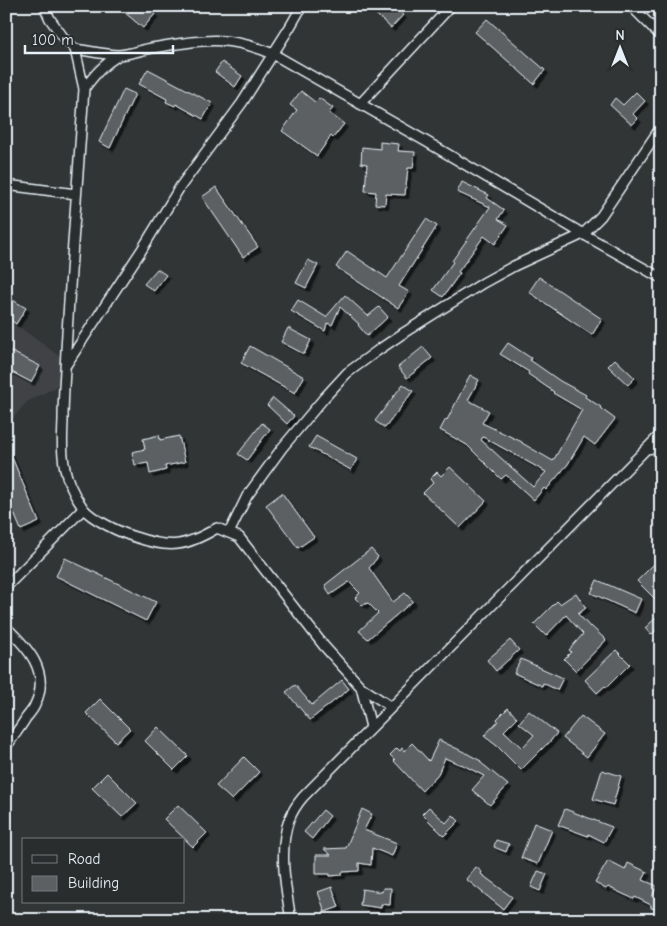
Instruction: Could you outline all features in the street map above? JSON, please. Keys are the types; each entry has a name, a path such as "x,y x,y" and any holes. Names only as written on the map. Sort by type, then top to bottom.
{"street":[{"path":"44,6 50,19 63,37 75,49 84,89 63,400 62,455 70,485 83,509 92,517 125,534 160,544 174,545 203,536 217,528 239,536 324,646 361,687 391,707"},
{"path":"65,366 141,251 180,187 242,103 302,6"},
{"path":"360,104 450,6"},
{"path":"631,6 661,36"},
{"path":"75,49 119,55 214,40 242,43 257,47 273,54 427,142 661,278"},
{"path":"84,89 104,65 119,55"},
{"path":"229,533 247,496 282,448 347,374 405,332 483,283 514,266 583,234 601,216 661,127"},
{"path":"6,185 76,194"},
{"path":"291,920 284,840 289,820 303,797 661,434"},
{"path":"646,449 661,448"},
{"path":"6,587 83,509"},
{"path":"6,626 29,650 40,680 40,692 35,706 6,747"},
{"path":"361,687 371,727"}],"shaded area":[{"path":"6,317 74,367 56,387 27,402 13,418 6,420"}],"building":[{"path":"117,6 145,6 155,14 143,28"},
{"path":"367,6 394,6 403,15 391,28"},
{"path":"487,19 545,70 534,84 475,32"},
{"path":"222,62 242,76 235,87 215,72"},
{"path":"148,69 212,103 203,119 176,104 175,106 166,102 167,99 139,84"},
{"path":"124,89 135,94 110,148 99,142"},
{"path":"301,91 315,102 319,98 333,108 329,113 344,124 333,138 331,136 317,156 282,131 297,110 290,105"},
{"path":"636,92 645,101 633,114 638,119 632,125 610,105 615,98 623,105"},
{"path":"380,142 399,144 398,151 415,152 413,168 408,168 405,195 386,194 385,205 375,204 376,192 365,191 367,164 361,163 362,147 380,149"},
{"path":"462,182 489,195 487,198 504,210 498,219 508,225 495,244 484,236 443,297 433,290 490,207 457,192"},
{"path":"216,187 258,247 243,257 202,197"},
{"path":"426,219 437,226 399,286 409,292 398,308 336,267 347,251 387,278"},
{"path":"308,260 318,265 306,288 296,283"},
{"path":"157,269 166,275 154,291 144,284"},
{"path":"539,277 602,319 592,335 529,292"},
{"path":"345,295 368,316 379,307 388,317 367,336 359,324 340,307 332,325 327,323 325,331 291,311 298,300 326,317"},
{"path":"6,296 26,308 16,324 6,317"},
{"path":"288,328 311,340 304,354 281,342"},
{"path":"508,343 560,381 586,395 585,397 615,419 595,445 584,437 568,464 546,490 544,488 534,500 506,475 501,479 467,445 440,430 470,375 479,380 468,400 489,411 482,423 522,442 553,461 582,410 553,393 528,374 529,372 500,354","holes":["483,437 546,472 533,487 481,440"]},
{"path":"250,346 304,377 295,393 241,363"},
{"path":"423,347 432,358 407,378 398,367"},
{"path":"6,349 40,366 31,382 6,369"},
{"path":"615,359 635,378 628,385 608,366"},
{"path":"403,384 413,391 385,428 375,421"},
{"path":"273,398 294,416 287,424 267,405"},
{"path":"262,423 270,429 247,460 238,454"},
{"path":"159,435 160,440 179,436 185,462 165,466 166,470 150,474 148,463 135,465 132,452 145,449 143,439"},
{"path":"316,436 357,459 351,470 309,447"},
{"path":"6,443 39,522 21,530 6,494"},
{"path":"450,467 486,501 460,528 423,493 433,483 430,479 437,472 441,476"},
{"path":"282,493 314,537 298,548 266,505"},
{"path":"371,549 378,557 369,568 393,602 405,593 413,601 368,639 359,631 378,613 368,603 362,605 355,598 360,593 349,582 330,595 325,585"},
{"path":"65,558 156,602 146,621 56,576"},
{"path":"654,564 661,571 661,605 637,581"},
{"path":"597,580 641,599 635,613 591,593"},
{"path":"576,593 586,608 578,614 606,640 576,671 564,659 583,634 566,615 546,636 534,624 557,601 560,604"},
{"path":"661,613 661,626 651,635 645,628"},
{"path":"510,640 519,650 496,671 487,660"},
{"path":"616,650 630,664 606,688 605,686 597,693 585,680"},
{"path":"521,659 563,678 557,690 543,683 542,686 514,673"},
{"path":"342,680 349,689 310,720 286,692 295,685 312,705"},
{"path":"100,699 130,729 116,742 86,713"},
{"path":"508,708 517,718 504,731 522,748 534,735 519,723 529,711 557,733 521,770 484,736"},
{"path":"581,716 605,734 587,757 563,738"},
{"path":"158,727 188,756 174,770 145,741"},
{"path":"439,740 481,761 508,785 490,805 472,790 484,776 461,764 445,758 438,774 422,791 390,755 397,748 400,751 402,748 404,751 412,743 429,761"},
{"path":"244,757 259,772 232,800 216,786"},
{"path":"602,770 621,776 613,805 593,799"},
{"path":"107,773 137,803 122,817 92,788"},
{"path":"178,805 207,833 193,847 164,819"},
{"path":"429,807 446,823 453,815 459,821 444,836 422,814"},
{"path":"362,809 372,814 364,830 397,843 392,856 372,848 371,865 359,863 359,871 342,872 342,875 330,876 330,874 316,874 316,855 331,855 324,849 346,848"},
{"path":"565,809 612,827 604,842 588,834 588,836 558,825"},
{"path":"323,810 330,816 312,839 304,832"},
{"path":"534,823 552,830 538,864 521,858"},
{"path":"496,840 509,844 506,852 494,847"},
{"path":"608,861 625,870 628,863 647,872 643,880 657,886 652,897 661,899 661,910 651,908 651,905 635,897 634,899 595,883"},
{"path":"476,867 482,872 481,874 512,897 503,909 466,879"},
{"path":"538,871 547,874 540,891 531,887"},
{"path":"332,887 339,907 325,912 318,892"},
{"path":"383,888 391,888 390,905 381,904 381,908 360,905 362,889 382,892"}]}
